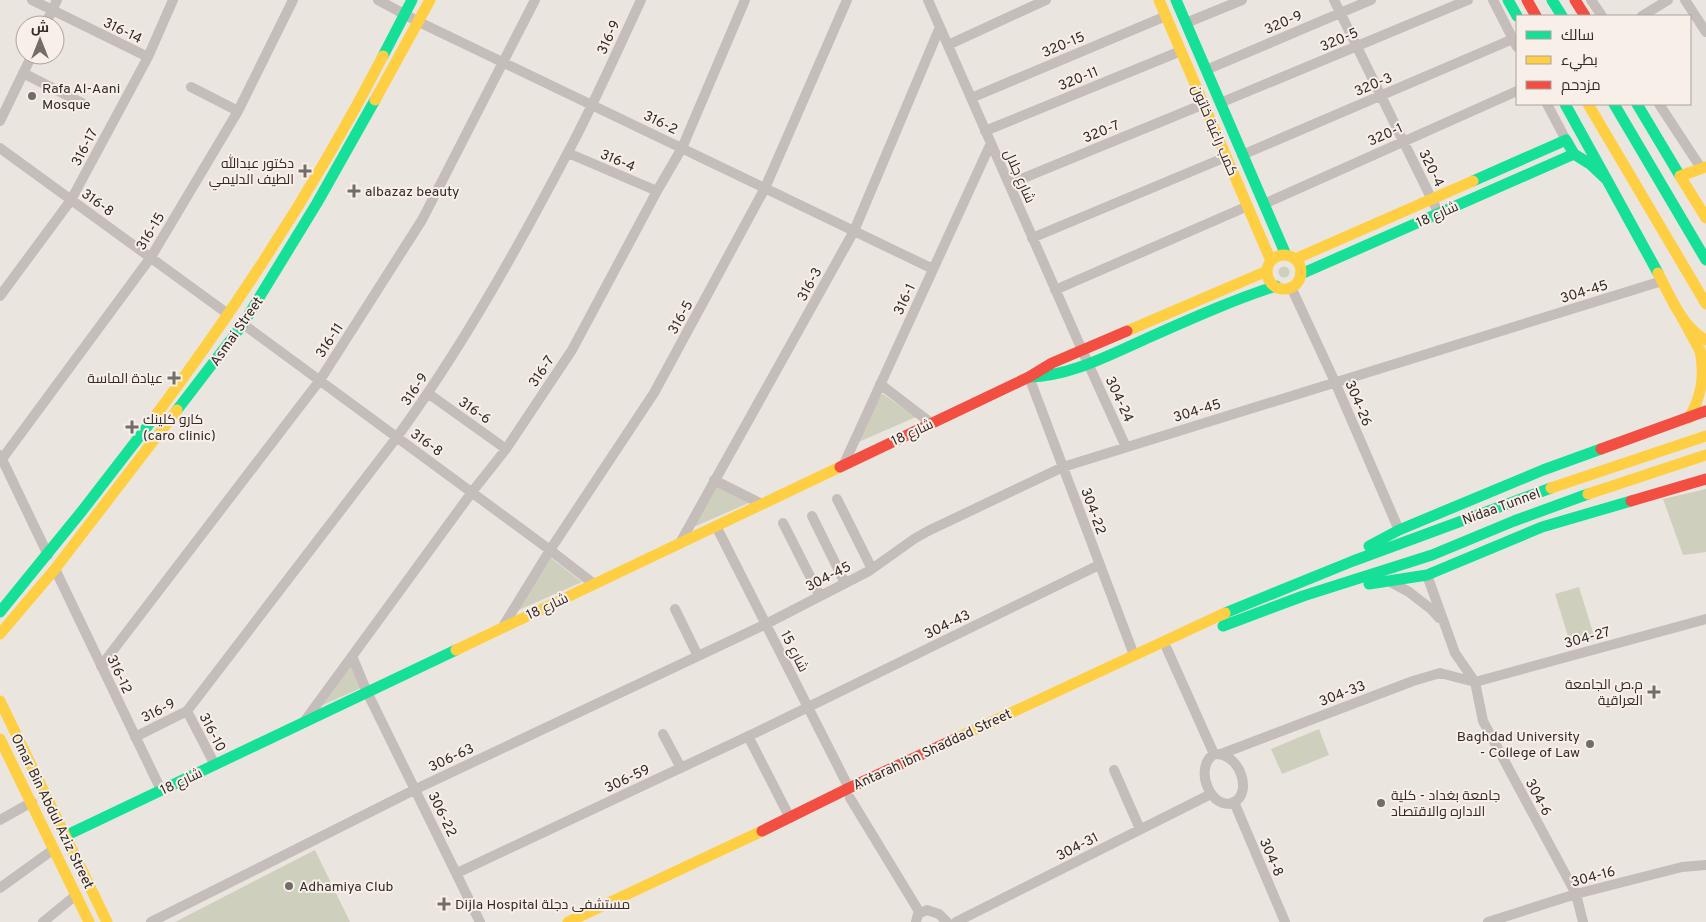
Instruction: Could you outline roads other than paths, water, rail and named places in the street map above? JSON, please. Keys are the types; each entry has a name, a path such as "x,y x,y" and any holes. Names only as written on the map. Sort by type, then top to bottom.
{"main road":[{"name":"Asmai Street","path":"0,612 48,555 157,414 228,314 308,192 412,0"},
{"name":"Asmai Street","path":"0,634 55,569 243,324 317,203 430,0"},
{"name":"كمب راغبة خاتون","path":"1159,0 1248,206 1269,266"},
{"name":"كمب راغبة خاتون","path":"1176,0 1242,155 1290,257"},
{"path":"1508,0 1516,15"},
{"path":"1527,0 1535,15"},
{"path":"1552,0 1561,15"},
{"path":"1575,0 1584,15"},
{"path":"1566,105 1680,314 1703,345 1706,361"},
{"path":"1589,105 1706,304"},
{"path":"1615,105 1706,260"},
{"path":"1638,105 1706,218"},
{"path":"1566,140 1574,154 1590,164 1607,180"},
{"name":"شارع 18","path":"1290,257 1431,199 1566,140"},
{"name":"شارع 18","path":"1301,274 1574,154"},
{"path":"1680,176 1704,168"},
{"path":"1278,256 1290,257 1300,266 1301,274 1298,282 1291,287 1283,288 1276,286 1269,280 1269,266 1278,256"},
{"name":"شارع 18","path":"65,836 1029,377 1052,363 1269,266"},
{"name":"شارع 18","path":"1029,377 1050,376 1088,364 1243,298 1276,286"},
{"path":"1689,418 1698,402 1704,382 1703,345"},
{"path":"1298,582 1400,530 1543,470 1706,411"},
{"name":"Nidaa Tunnel","path":"1298,582 1514,501 1706,436"},
{"name":"Nidaa Tunnel","path":"1303,596 1432,555 1578,497 1706,456"},
{"path":"1303,596 1427,575 1542,527 1706,479"},
{"name":"Antarah ibn Shaddad Street","path":"589,922 1134,655 1298,582"},
{"name":"Antarah ibn Shaddad Street","path":"568,922 790,818 1167,649 1242,618 1303,596"},
{"name":"Omar Bin Abdul Aziz Street","path":"0,700 107,922"},
{"name":"Omar Bin Abdul Aziz Street","path":"0,738 3,752 32,802 90,922"}],"street":[{"name":"316-14","path":"32,0 54,5 148,57"},
{"name":"316-17","path":"0,296 71,200 148,57 174,0"},
{"name":"316-15","path":"1,457 151,258 238,111 293,0"},
{"name":"316-2","path":"378,0 419,22 933,269"},
{"name":"316-11","path":"102,666 320,380 422,220 535,0"},
{"name":"316-9","path":"135,737 187,711 428,394 500,275 568,154 641,0"},
{"name":"316-7","path":"303,723 472,492 506,449 572,350 682,148 745,0"},
{"name":"316-5","path":"502,628 550,550 654,393 765,188 848,0"},
{"name":"شارع جلال","path":"928,0 1088,364"},
{"path":"948,44 1046,0"},
{"path":"1186,23 1242,0"},
{"name":"320-4","path":"1334,0 1439,214"},
{"name":"320-9","path":"1206,70 1371,0"},
{"name":"320-5","path":"1220,104 1468,0"},
{"path":"1493,0 1515,43"},
{"path":"1644,15 1668,0"},
{"path":"1685,0 1706,32"},
{"path":"1594,1 1601,15"},
{"name":"320-15","path":"971,98 1166,16"},
{"name":"316-3","path":"680,543 854,231 940,27"},
{"name":"320-3","path":"1242,155 1381,96 1515,43"},
{"name":"320-11","path":"986,130 1180,51"},
{"path":"0,121 27,65"},
{"path":"23,73 82,103"},
{"path":"191,87 238,111"},
{"name":"320-1","path":"1264,204 1516,91"},
{"name":"320-7","path":"1009,184 1204,104"},
{"path":"1548,105 1566,140"},
{"path":"1660,105 1704,168"},
{"name":"316-1","path":"842,466 991,143"},
{"name":"316-8","path":"0,148 228,314"},
{"name":"316-4","path":"568,154 657,191"},
{"path":"1032,238 1226,157"},
{"path":"1055,290 1248,206"},
{"name":"304-45","path":"766,624 872,569 914,539 1063,467 1662,281"},
{"name":"304-26","path":"1291,287 1336,382 1400,530"},
{"name":"316-8","path":"243,324 594,584"},
{"name":"304-24","path":"1088,364 1126,447"},
{"name":"304-22","path":"1029,377 1134,655"},
{"path":"880,384 931,423"},
{"name":"316-6","path":"428,394 506,449"},
{"path":"1,457 48,555"},
{"path":"714,480 762,504"},
{"path":"837,499 872,569"},
{"path":"812,516 845,583"},
{"path":"783,523 820,596"},
{"name":"شارع 15","path":"716,526 808,707 849,793 916,919 927,910 934,912 947,922"},
{"name":"304-43","path":"808,707 1099,565"},
{"name":"316-12","path":"55,569 161,790"},
{"name":"304-6","path":"1427,575 1455,653 1475,682 1483,721 1576,894 1583,922"},
{"path":"1388,581 1409,592 1431,609 1443,623"},
{"path":"676,609 698,656"},
{"name":"304-27","path":"1475,682 1706,619"},
{"name":"306-63","path":"150,922 416,789 766,624"},
{"path":"1167,649 1217,754 1235,763 1241,773 1240,797 1234,802 1223,802 1210,794 1205,781 1206,762 1217,754"},
{"name":"306-22","path":"352,656 367,692 480,922"},
{"name":"304-33","path":"1217,754 1413,681 1440,673 1475,682"},
{"name":"306-59","path":"457,873 808,707"},
{"name":"316-10","path":"187,711 215,765"},
{"path":"663,734 681,768"},
{"path":"748,736 790,818"},
{"path":"1114,770 1140,829"},
{"name":"304-31","path":"956,922 1210,794"},
{"path":"0,820 32,802"},
{"name":"304-8","path":"1234,802 1285,922"},
{"path":"0,888 54,849"},
{"name":"304-16","path":"1488,922 1576,894 1682,867 1706,865"},
{"path":"43,922 76,895"}],"place":[{"name":"Rafa Al-Aani Mosque","path":"32,96"},
{"name":"دكتور عبدالله الطيف الدليمي","path":"305,171"},
{"name":"albazaz beauty","path":"354,191"},
{"name":"عيادة الماسة","path":"174,378"},
{"name":"كارو كلينك (caro clinic)","path":"132,427"},
{"name":"م.ص الجامعة العراقية","path":"1654,692"},
{"name":"Baghdad University - College of Law","path":"1590,744"},
{"name":"جامعة بغداد - كلية الاداره والاقتصاد","path":"1381,803"},
{"name":"Adhamiya Club","path":"289,886"},
{"name":"Dijla Hospital مستشفى دجلة","path":"444,904"}]}
